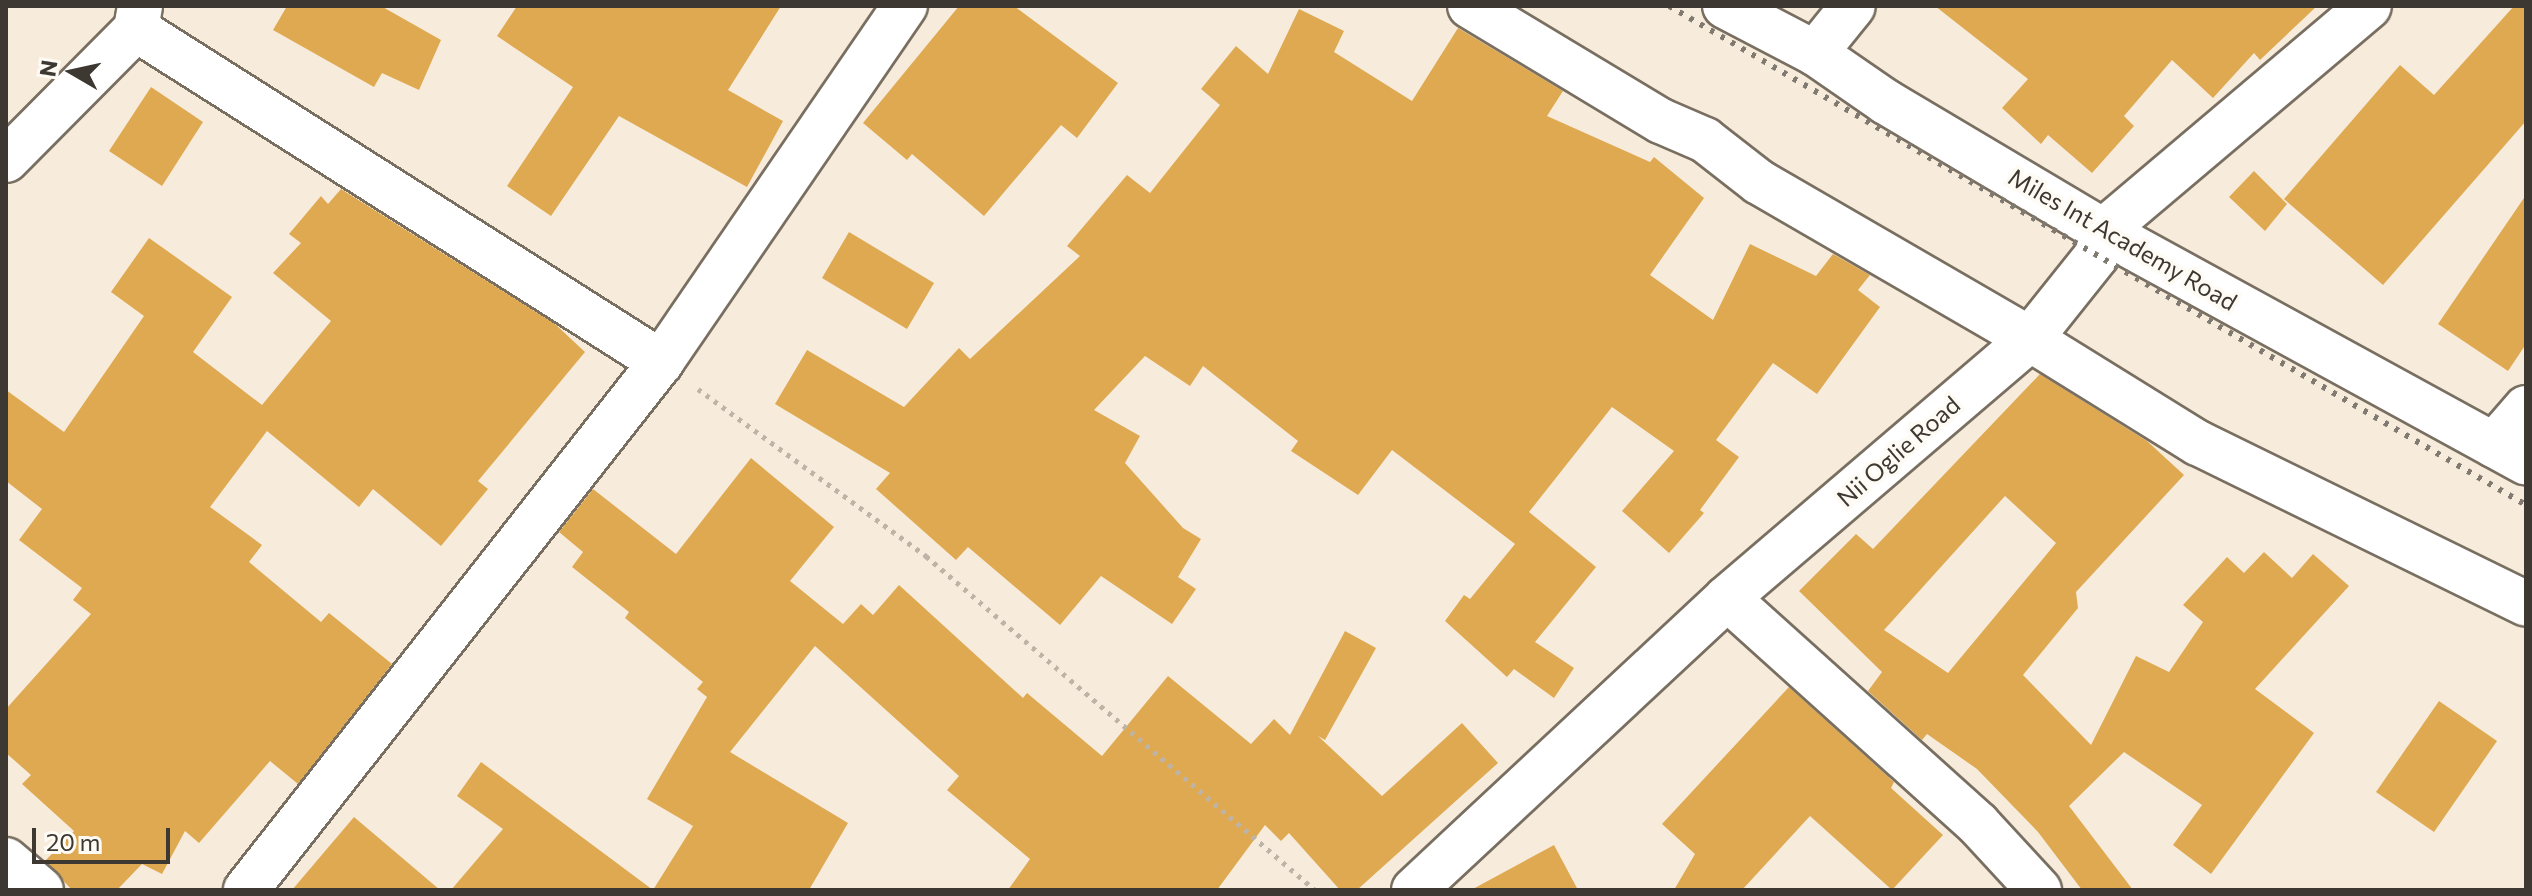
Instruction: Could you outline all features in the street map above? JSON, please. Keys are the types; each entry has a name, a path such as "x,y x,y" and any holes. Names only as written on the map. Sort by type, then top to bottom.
{"street":[{"path":"246,890 661,362 905,6"},
{"path":"1470,6 1661,121 1705,140 1759,182 2030,339 2198,443 2526,604"},
{"name":"Miles Int Academy Road","path":"1725,6 1815,53 1886,102 2103,231 2510,454"},
{"path":"1815,53 1853,6"},
{"name":"Nii Oglie Road","path":"1414,890 1727,598 2030,339 2097,255 2103,231 2369,6"},
{"path":"6,160 138,18 661,362"},
{"path":"2510,454 2526,408"},
{"path":"1727,598 1978,824 2039,890"},
{"path":"6,860 41,890"}],"path":[{"path":"661,362 926,556 1315,890"}],"building":[{"path":"287,6 381,6 441,40 419,90 382,73 374,87 273,30"},
{"path":"517,6 781,6 728,90 783,121 747,187 619,116 551,216 507,186 573,87 497,36"},
{"path":"959,6 1014,6 1118,83 1077,138 1061,125 984,216 912,154 907,160 863,123"},
{"path":"1935,6 2317,6 2260,60 2254,53 2213,98 2172,60 2124,116 2134,126 2092,173 2048,135 2041,144 2002,108 2028,79"},
{"path":"2514,6 2526,6 2526,121 2383,285 2284,199 2400,65 2434,95"},
{"path":"1299,9 1344,31 1334,52 1412,101 1458,28 1563,91 1547,116 1650,162 1654,157 1704,198 1650,275 1713,320 1750,244 1816,276 1833,254 1870,275 1858,290 1880,307 1817,394 1773,363 1716,440 1739,457 1700,510 1704,513 1669,553 1622,511 1674,451 1612,407 1529,512 1596,567 1535,642 1574,668 1554,698 1514,669 1507,677 1445,621 1464,595 1470,599 1515,544 1392,450 1358,495 1291,451 1298,441 1203,366 1190,386 1145,356 1094,410 1140,436 1125,463 1183,528 1201,539 1178,577 1196,589 1172,624 1101,576 1060,625 968,547 956,560 876,489 890,473 775,404 807,350 904,407 959,348 970,359 1080,256 1067,246 1127,175 1150,193 1220,105 1201,89 1236,46 1268,74"},
{"path":"151,87 203,122 162,186 109,151"},
{"path":"2254,171 2287,204 2265,231 2229,197"},
{"path":"341,189 555,324 585,352 478,481 488,489 441,546 373,489 359,507 267,431 210,507 262,545 249,562 321,622 329,613 392,664 298,784 270,761 199,843 185,831 162,874 142,864 117,890 72,890 45,861 74,831 22,784 31,775 6,753 6,709 91,614 73,600 82,588 19,540 42,509 6,481 6,390 64,432 144,316 111,292 149,238 232,297 193,352 262,405 331,321 273,273 301,243 289,234 321,196 328,204"},
{"path":"2526,195 2526,344 2508,371 2438,324"},
{"path":"849,232 934,283 907,329 822,278"},
{"path":"2040,374 2147,441 2184,475 2076,592 2078,608 2023,675 2091,745 2136,656 2169,672 2203,622 2183,605 2227,557 2244,573 2264,552 2292,578 2313,554 2349,586 2255,689 2314,733 2211,874 2173,845 2202,805 2124,752 2069,806 2133,890 2082,890 2038,832 1977,769 1927,734 1922,740 1868,691 1882,672 1799,591 1856,534 1873,549","holes":["2005,496 2056,543 1948,673 1884,630"]},
{"path":"751,458 834,527 790,581 843,624 861,604 873,615 899,585 1023,698 1027,693 1102,756 1168,676 1251,744 1274,719 1290,735 1345,631 1376,648 1325,740 1318,736 1382,796 1462,723 1498,763 1357,890 1340,890 1289,833 1281,841 1265,825 1217,890 1008,890 1030,859 947,790 959,776 815,646 730,752 848,823 809,890 653,890 693,826 647,799 707,697 697,689 703,682 625,618 629,612 572,567 583,552 559,532 593,489 676,554"},
{"path":"1789,687 1894,782 1891,788 1943,835 1892,890 1810,816 1742,890 1674,890 1695,854 1662,824"},
{"path":"2439,701 2497,741 2434,832 2376,792"},
{"path":"481,762 653,890 451,890 503,829 457,796"},
{"path":"354,817 440,890 292,890"},
{"path":"1554,845 1578,890 1471,890"}],"railway":[{"path":"1669,6 2526,505"}]}
